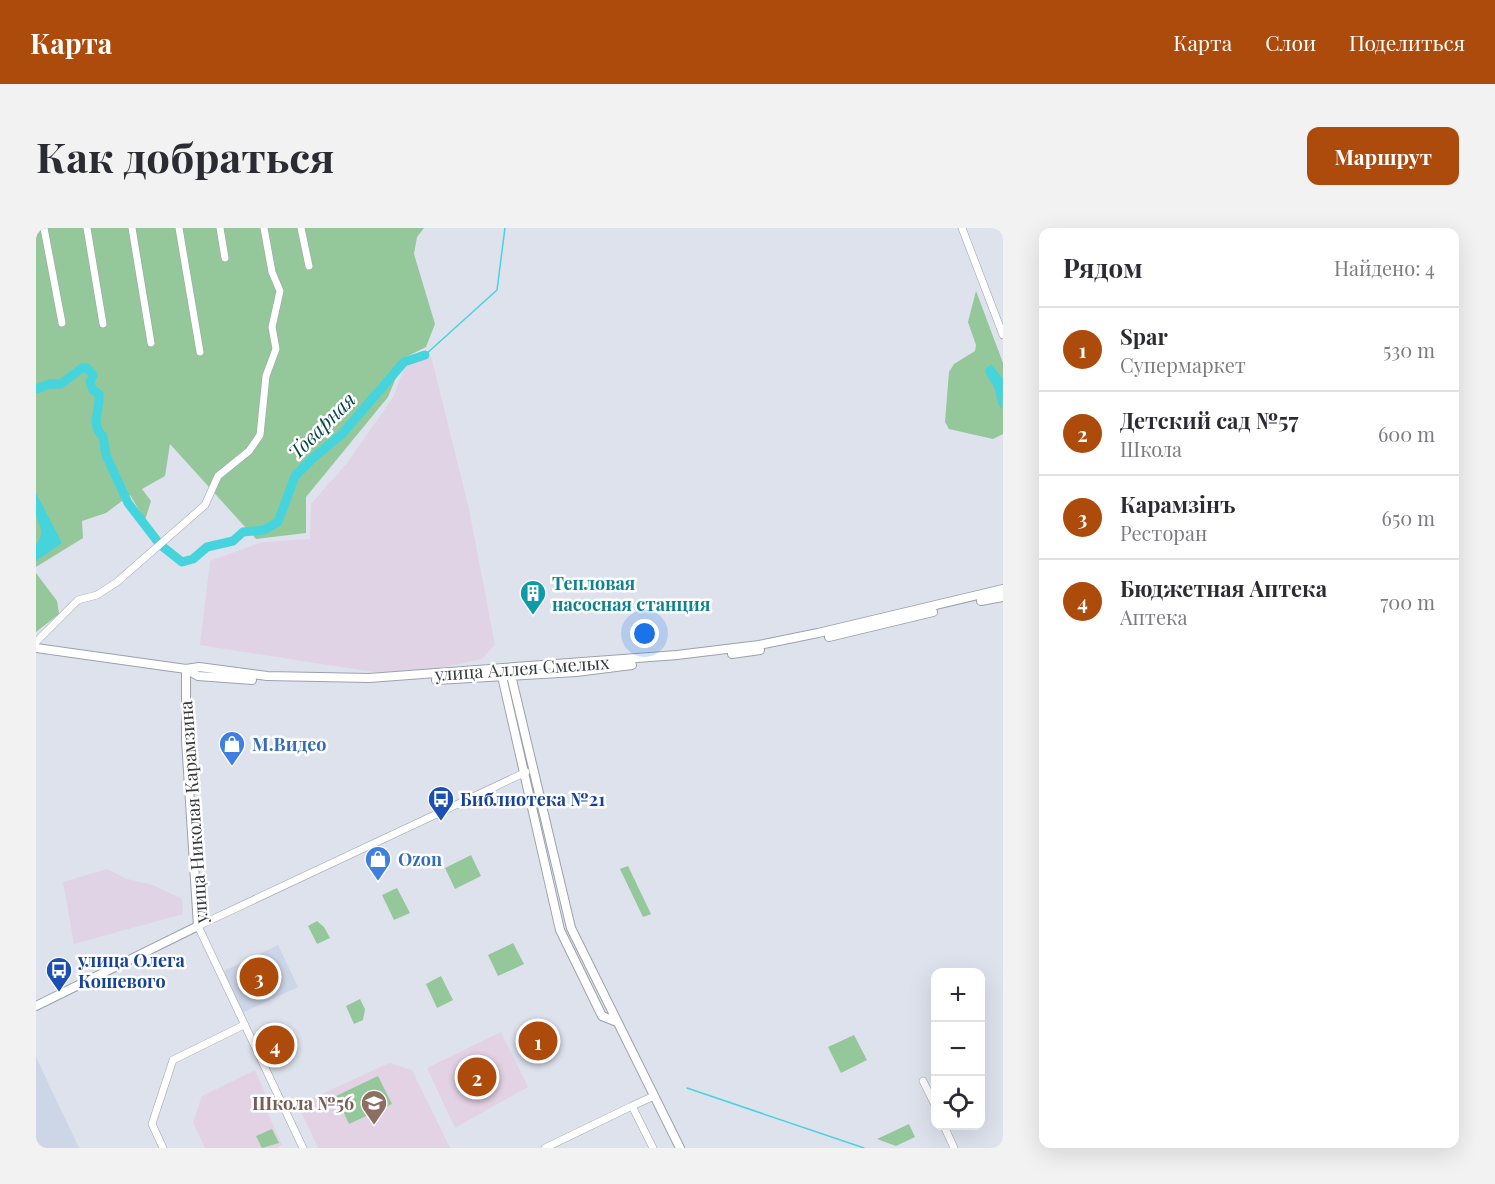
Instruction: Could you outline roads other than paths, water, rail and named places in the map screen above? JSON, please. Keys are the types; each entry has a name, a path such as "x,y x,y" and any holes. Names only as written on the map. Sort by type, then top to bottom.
{"main road":[{"name":"улица Аллея Смелых","path":"36,648 186,669 199,668 267,676 361,678 506,672 759,645 1003,590"},
{"path":"506,672 576,672 745,653 869,628 1003,597"},
{"name":"улица Николая Карамзина","path":"186,669 186,740 198,926"},
{"path":"506,672 526,772 538,803 560,930 602,1016 617,1022"},
{"path":"506,672 571,928 680,1148"},
{"path":"36,1006 198,926"},
{"path":"602,1016 611,1011"}],"street":[{"path":"44,228 62,323"},
{"path":"87,228 103,324"},
{"path":"132,228 151,343"},
{"path":"178,228 200,352"},
{"path":"220,228 225,258"},
{"path":"36,642 78,600 97,595 117,582 205,506 218,476 249,451 260,435 266,376 276,349 272,327 280,291 272,272 264,228"},
{"path":"301,228 309,266"},
{"path":"962,228 1003,335"},
{"path":"198,926 526,772"},
{"name":"улица Николая Карамзина","path":"198,926 303,1148"},
{"path":"163,1148 152,1124 173,1060 244,1025"},
{"path":"923,1081 931,1097"},
{"path":"545,1148 654,1096"},
{"path":"632,1106 653,1148"},
{"path":"947,1130 954,1148"}],"water":[{"path":"991,364 1003,379 1002,409 985,370"},
{"path":"36,493 62,543 36,561 36,544 41,533 36,515"}],"waterway":[{"path":"425,355 497,290 505,228"},
{"name":"Товарная","path":"163,547 182,562 193,559 207,547 233,541 243,532 264,530 278,522 295,476 342,434 404,362 425,355"},
{"name":"Товарная","path":"36,389 50,384 61,384 82,368 87,368 93,375 90,382 93,390 99,394 96,422 103,436 106,455 128,503 158,542"},
{"path":"687,1088 864,1148"}],"place":[{"name":"Тепловая насосная станция","path":"533,616"},
{"name":"M.Видео","path":"232,767"},
{"name":"Библиотека №21","path":"441,822"},
{"name":"Ozon","path":"378,882"},
{"name":"Карамзiнъ","path":"259,977"},
{"name":"улица Олега Кошевого","path":"59,993"},
{"name":"Spar","path":"538,1041"},
{"name":"Бюджетная Аптека","path":"275,1045"},
{"name":"Детский сад №57","path":"477,1077"},
{"name":"Школа №56","path":"374,1126"}]}
